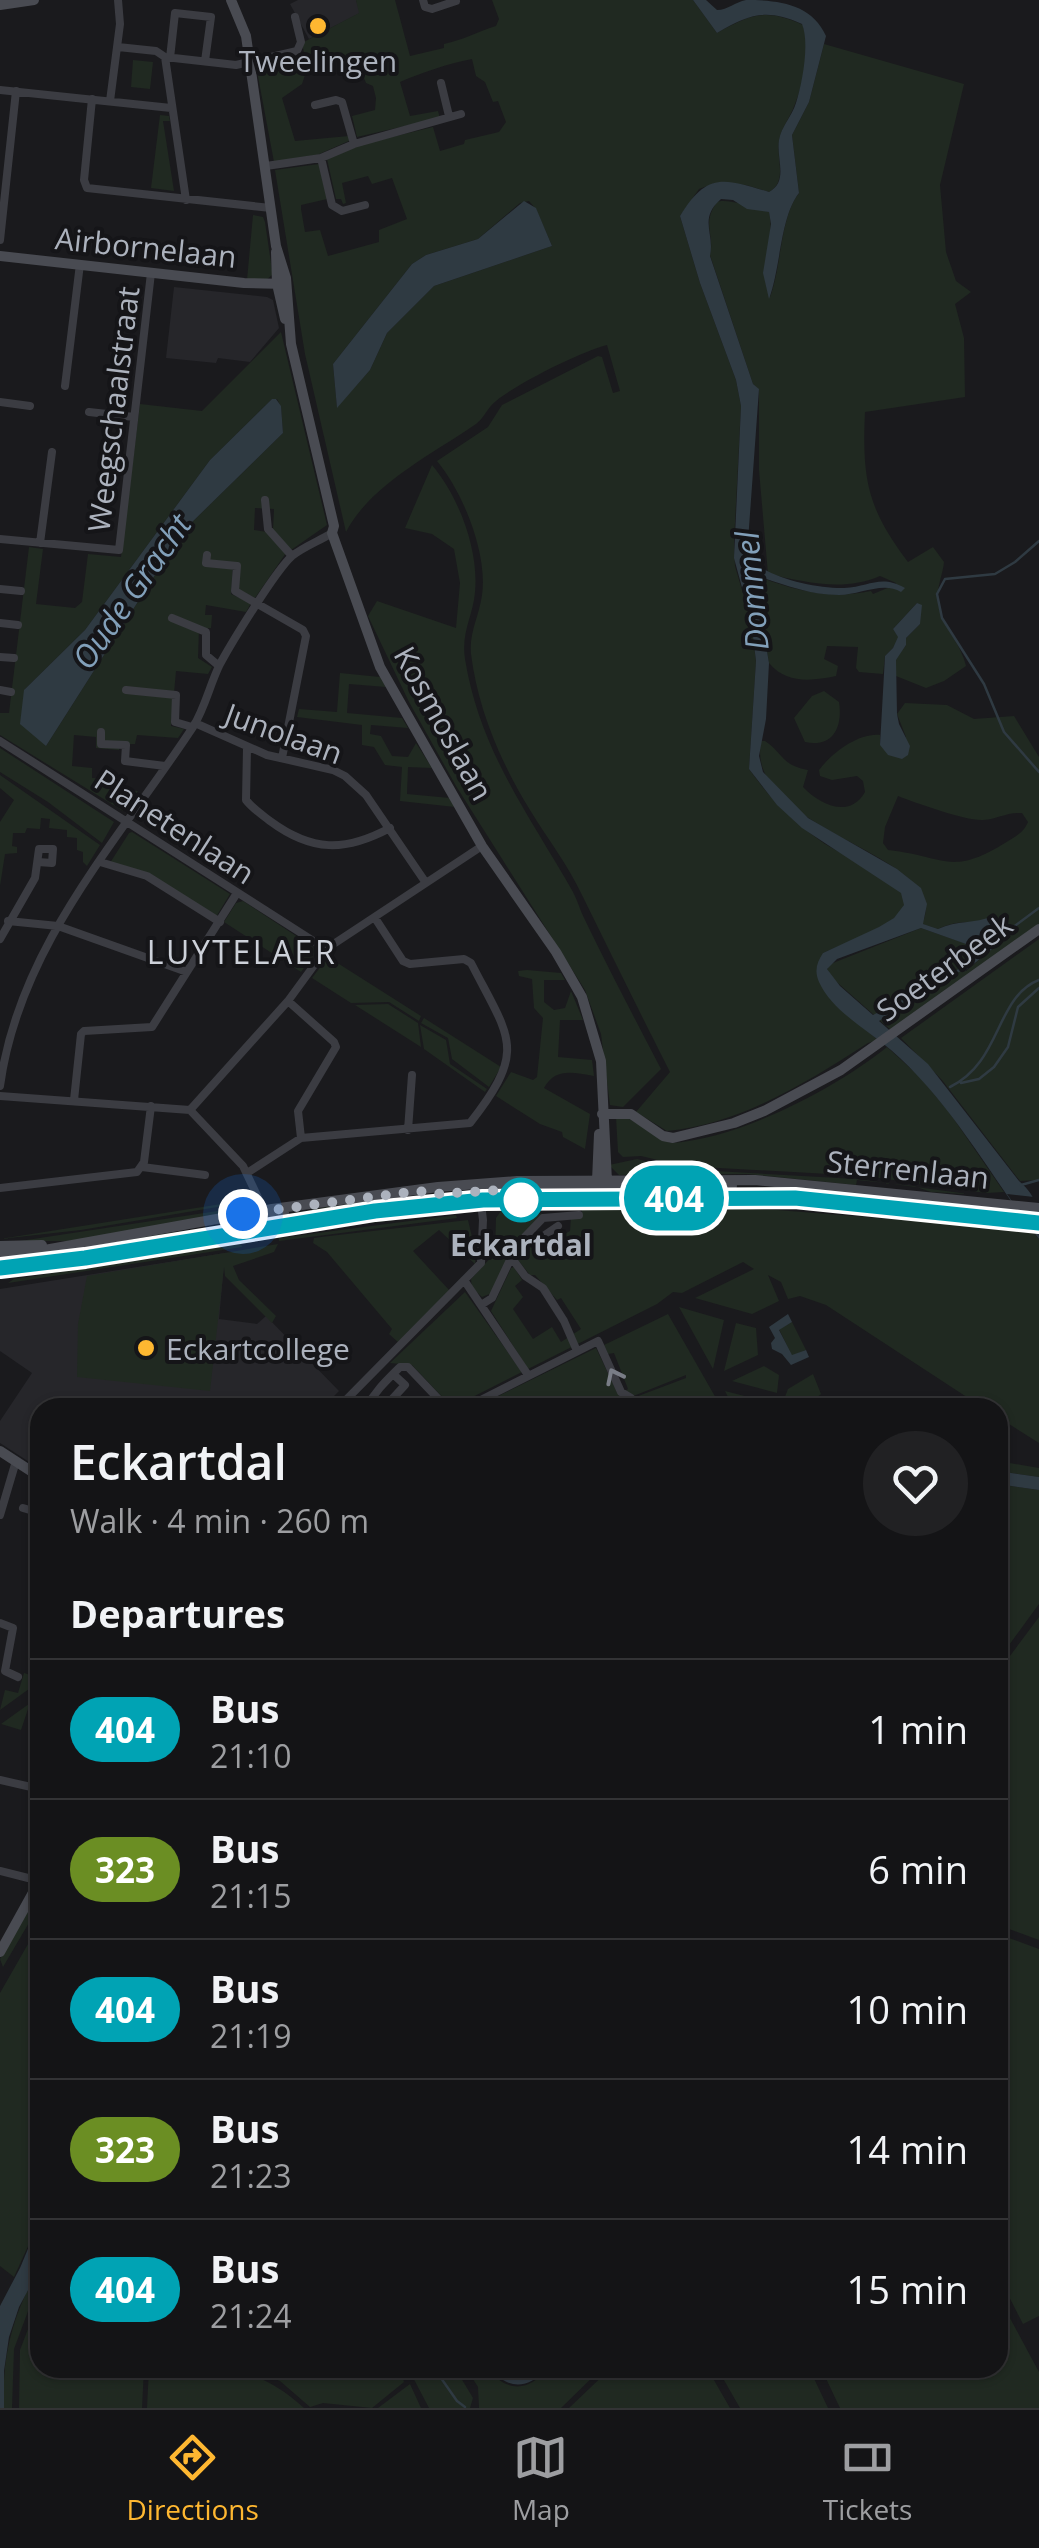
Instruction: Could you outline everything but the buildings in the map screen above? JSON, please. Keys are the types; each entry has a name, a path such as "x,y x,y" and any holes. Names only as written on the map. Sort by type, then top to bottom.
{"street":[{"path":"0,5 34,0"},
{"path":"110,101 118,47 118,0"},
{"name":"Kosmoslaan","path":"233,0 242,20 250,62 281,284 334,526 332,533 380,666 482,846 556,952 582,997 602,1061 602,1184"},
{"path":"423,0 432,9 456,1"},
{"path":"186,200 167,57 175,13 210,17 206,61"},
{"path":"118,47 167,57 250,62 297,50 300,42 295,18"},
{"path":"441,83 449,116"},
{"path":"0,90 171,108"},
{"path":"0,240 3,180 16,91"},
{"path":"92,99 84,186 271,208"},
{"path":"315,105 342,102 354,144"},
{"path":"266,166 321,158 354,144 461,114"},
{"path":"321,158 332,205 342,211 365,205"},
{"name":"Airbornelaan","path":"0,256 281,284"},
{"path":"65,386 80,264"},
{"name":"Weegschaalstraat","path":"0,539 119,550 151,273"},
{"path":"0,402 30,406"},
{"path":"90,412 134,417"},
{"path":"40,543 52,452"},
{"path":"265,500 268,529 292,556"},
{"path":"0,1086 13,1022 40,955 126,820 194,725 219,666 292,556 332,533"},
{"path":"206,555 206,563 237,566 235,591 303,630 306,636 282,758"},
{"path":"0,589 21,591"},
{"path":"172,618 206,632 206,654 219,666"},
{"path":"0,623 18,625"},
{"path":"0,657 14,658"},
{"path":"0,690 10,692"},
{"path":"126,690 176,696 175,722 194,725"},
{"name":"Junolaan","path":"194,725 247,748 345,776 366,795 426,884"},
{"path":"102,732 101,744 126,746 125,761 165,766"},
{"name":"Planetenlaan","path":"0,740 326,949"},
{"path":"247,748 246,800 285,832 318,844 346,846 390,828"},
{"path":"190,1110 288,1000 326,949 482,846"},
{"path":"0,939 36,878 38,862"},
{"path":"100,862 147,876 220,922"},
{"path":"74,1100 84,1030 152,1027 238,893"},
{"path":"247,1173 301,1138 470,1124 506,1070 508,1035 472,962 464,958 410,964 403,961 375,918"},
{"path":"8,921 58,926 187,972"},
{"name":"Soeterbeek","path":"602,1119 631,1114 663,1136 674,1138 764,1111 842,1070 1039,930"},
{"path":"288,1000 336,1047 298,1111 301,1138"},
{"path":"0,1020 13,1022"},
{"path":"408,1130 412,1075"},
{"path":"0,1096 190,1110 247,1173 264,1210"},
{"path":"0,1188 137,1172 142,1167 150,1106"},
{"path":"142,1167 206,1174"},
{"name":"Sterrenlaan","path":"0,1254 264,1210 479,1187 755,1180 1039,1208"},
{"path":"347,1398 481,1263 484,1253 479,1187"},
{"path":"250,1212 254,1191"},
{"name":"Sterrenlaan","path":"207,1222 244,1221 304,1206"},
{"path":"525,1237 539,1239 561,1222 579,1216"},
{"path":"482,1305 492,1298 511,1257 543,1218 561,1222"},
{"name":"Sterrenlaan","path":"0,1246 62,1246"},
{"path":"511,1257 542,1288 564,1320 576,1352"},
{"path":"464,1280 528,1376"},
{"path":"485,1398 598,1342 621,1392 631,1398"},
{"path":"371,1398 400,1367 408,1367 437,1398"},
{"path":"393,1374 404,1385 393,1398"},
{"path":"0,1451 15,1466 30,1473"},
{"path":"0,1467 15,1466"},
{"path":"0,1516 15,1466"},
{"path":"23,1508 30,1510"},
{"path":"0,1623 13,1628 4,1671 18,1677"},
{"path":"0,1780 30,1787"},
{"path":"0,1871 30,1878"},
{"path":"0,1952 30,1899"}],"shaded area":[{"name":"Tweelingen","path":"298,0 356,0 360,13 309,39 290,4"},
{"path":"356,0 395,0 410,56 444,48 444,44 496,26 499,19 492,0 693,0 717,33 759,15 779,16 803,25 804,75 780,136 780,176 775,187 769,192 746,185 715,183 699,189 680,216 736,380 741,406 734,542 735,566 751,621 756,662 749,769 793,819 825,844 888,880 902,894 904,903 890,921 823,953 831,999 878,1040 772,1099 721,1120 667,1131 636,1112 670,1072 576,884 519,792 492,735 471,654 482,595 481,561 464,506 437,461 488,427 502,405 598,356 602,357 613,393 620,391 607,345 566,361 506,394 476,424 387,485 346,532 305,354 275,170 319,164 327,199 301,205 301,209 305,232 320,230 328,256 379,242 379,230 407,219 392,178 372,184 368,176 342,183 346,203 336,199 327,159 363,144 433,127 440,151 499,132 506,122 498,101 493,102 485,82 476,76 472,59 400,82 410,116 438,111 440,118 357,137 352,116 375,110 376,98 354,54 306,72 302,84 282,98 295,141 349,136 351,140 317,155 274,162 257,71 305,58 302,43 359,13","holes":["529,201 552,246 434,286 387,333 370,370 337,407 333,364 412,264 426,255 478,239 520,203"]},
{"path":"824,44 964,84 940,185 946,252 956,281 971,292 955,304 964,338 965,397 865,412 866,475 884,525 908,562 933,547 944,562 938,601 966,666 926,688 896,676 896,659 906,645 905,639 920,624 917,603 893,629 899,637 885,656 883,674 859,672 858,647 827,646 824,659 838,666 836,676 800,679 783,675 769,663 754,575 826,594 873,594 895,588 896,583 880,576 852,584 824,584 768,574 759,470 759,390 753,384 710,255 709,223 717,202 735,202 769,212 765,274 770,297 788,215 799,193 792,135 809,102"},
{"path":"133,60 153,62 150,89 131,87"},
{"path":"160,115 169,116 170,121 163,121 174,191 151,188"},
{"path":"253,215 263,217 265,222 272,275 265,281 247,280"},
{"path":"174,287 267,297 273,300 279,328 250,362 166,358"},
{"path":"281,332 327,525 291,550 273,530 274,509 255,508 254,530 267,532 286,553 255,598 238,589 233,565 231,594 251,603 246,612 206,605 205,615 212,615 211,628 199,629 198,658 212,667 208,674 176,671 171,726 184,729 178,738 137,735 135,744 120,744 119,750 96,748 96,737 74,735 72,766 92,768 92,778 112,779 112,788 138,791 123,811 0,735 0,713 9,713 29,547 43,549 36,604 75,608 82,602 88,554 121,557 140,404 202,411","holes":["272,399 277,399 283,433 183,531 46,746 25,689 85,630 210,460"]},
{"path":"432,465 459,508 474,559 475,592 464,649 482,723 508,780 573,892 661,1069 623,1107 610,1105 601,1034 585,990 456,786 409,702 368,616 377,601 456,628 460,583 454,549 432,534 405,528"},
{"path":"340,673 380,677 386,687 349,684 347,713 402,718 408,728 371,725 370,734 381,736 392,756 408,757 416,743 432,768 408,767 407,794 450,798 455,807 400,801 402,767 385,765 374,747 362,745 362,725 297,717 299,709 337,712"},
{"path":"824,691 839,702 837,727 823,742 805,742 794,718 812,696"},
{"path":"905,703 947,705 974,719 1014,716 1039,757 1039,924 891,1030 879,1020 899,1008 897,1004 874,1015 831,977 828,965 921,928 967,944 963,968 966,971 1011,933 974,923 938,929 922,924 924,900 909,879 784,799 764,773 761,741 788,762 808,770 803,787 810,793 826,804 843,807 859,800 865,792 863,781 857,776 832,780 820,776 819,770 838,751 863,737 880,735 880,745 906,737 897,714","holes":["898,796 975,820 1022,813 1028,822 1015,836 987,853 947,862 888,850 883,843 885,827"]},
{"path":"0,748 114,822 102,843 0,772"},
{"path":"0,775 100,845 87,866 83,852 77,850 77,838 67,837 67,830 49,828 50,819 41,818 40,829 13,833 12,846 17,847 17,853 5,854 0,886 0,822 14,800 0,788"},
{"path":"132,832 230,894 216,917 186,897 110,863"},
{"path":"243,901 313,947 315,953 301,972 224,922 236,903"},
{"path":"1039,939 1039,1180 1020,1181 942,1080 901,1038"},
{"path":"328,957 421,1016 419,1021 389,1002 351,1003 312,978"},
{"path":"518,971 561,973 565,980 544,980 544,1002 554,1010 565,1008 571,991 583,1020 560,1020 558,1057 592,1060 594,1076 560,1074 544,1088 590,1114 585,1149 496,1096 511,1072 533,1080 537,1077 543,1018 534,1008 532,979 519,976"},
{"path":"388,1004 418,1023 421,1047 355,1005"},
{"path":"424,1018 501,1067 489,1087 452,1059 448,1038 421,1023"},
{"path":"420,1025 446,1040 450,1064 487,1089 485,1092 424,1049"},
{"path":"887,1047 920,1077 949,1112 1004,1192 986,1193 865,1176 683,1166 641,1156 623,1157 618,1152 616,1117 626,1117 670,1143 725,1133 813,1095"},
{"path":"637,1159 679,1169 856,1179 887,1183 857,1180 856,1185 748,1174 619,1175 609,1165"},
{"path":"774,1187 1018,1209 1017,1216 794,1194 594,1196 594,1192"},
{"path":"918,1187 968,1194 931,1192"},
{"path":"457,1194 278,1222 277,1217 344,1204"},
{"path":"776,1201 1003,1224 798,1208 660,1203"},
{"path":"234,1202 81,1230 0,1239"},
{"path":"456,1206 456,1212 279,1235 278,1229"},
{"path":"688,1206 777,1210 1032,1230 1039,1239 1039,1443 1008,1423 1008,1398 968,1398 826,1305 800,1296 788,1299 781,1282 768,1275 779,1301 752,1314 695,1298 754,1269 743,1262 682,1293 673,1292 657,1304 528,1369 491,1311 514,1267 522,1280 515,1286 523,1297 513,1309 533,1339 552,1327 561,1342 581,1329 561,1298 557,1300 514,1255 525,1241 545,1244 570,1231 571,1217 582,1217 582,1209"},
{"path":"237,1208 238,1213 73,1241 20,1241"},
{"path":"501,1211 544,1214 505,1254 507,1263 492,1293 482,1297 472,1288 471,1279 495,1253 496,1218"},
{"path":"456,1215 457,1218 279,1241 279,1238"},
{"path":"468,1220 475,1264 439,1230 413,1251 450,1291 399,1343 389,1334 392,1329 327,1252 313,1243 314,1238"},
{"path":"240,1223 240,1228 0,1264 0,1256"},
{"path":"241,1235 242,1241 7,1277 7,1271"},
{"path":"241,1244 242,1247 8,1283 14,1279"},
{"name":"Eckartcollege","path":"278,1244 274,1252 233,1266 239,1280 276,1316 272,1323 225,1276 224,1267 210,1391 77,1377 78,1324 87,1276"},
{"path":"225,1253 219,1319 257,1324 266,1316 339,1391 332,1398 30,1398 30,1462 0,1443 0,1421 32,1373 0,1351 0,1289"},
{"path":"465,1292 522,1372 471,1398 443,1398 412,1365 390,1363"},
{"path":"679,1307 724,1320 713,1369"},
{"path":"668,1314 716,1398 633,1398 686,1375 631,1397 624,1392 628,1389 614,1353 608,1354 604,1345"},
{"path":"792,1322 806,1350 792,1356 779,1329"},
{"path":"736,1323 756,1328 758,1355 724,1371"},
{"path":"596,1348 623,1398 494,1398"},
{"path":"764,1366 779,1375 777,1393 732,1381"},
{"path":"813,1374 821,1394 816,1398 784,1398 788,1389"},
{"path":"725,1391 752,1398 728,1398"},
{"path":"1008,1463 1039,1468 1039,1477 1008,1472"},
{"path":"1008,1485 1039,1490 1039,1604 1008,1646"},
{"path":"1039,1617 1039,1940 1008,1929 1008,1659"},
{"path":"24,1673 30,1675 30,1688 0,1710 5,1690 18,1693"},
{"path":"30,1703 21,1730 1,1724"},
{"path":"30,1905 30,1921 3,1967 0,1959"},
{"path":"1008,1938 1039,1949 1039,2316 1023,2324 1008,2295"},
{"path":"30,1940 30,2242 14,2277 0,2266 0,1993"},
{"path":"27,2291 30,2306 14,2349 12,2408 4,2408 4,2377 16,2320"},
{"path":"1008,2315 1039,2372 1039,2408 840,2408 826,2378 1008,2378"},
{"path":"30,2324 30,2378 144,2378 142,2408 19,2408 20,2350"},
{"path":"148,2378 258,2378 304,2408 147,2408"},
{"path":"273,2378 403,2378 404,2382 372,2408 323,2403 310,2407"},
{"path":"413,2378 461,2378 473,2398 470,2408 429,2408"},
{"path":"472,2378 497,2378 517,2386 538,2378 592,2378 561,2408 479,2408 478,2387"},
{"path":"600,2378 713,2378 730,2408 569,2408"},
{"path":"723,2378 814,2378 828,2408 740,2408"},
{"path":"410,2384 421,2408 378,2408"}],"water":[{"name":"Dommel","path":"693,0 706,0 717,10 746,0 782,3 812,17 826,36 809,102 792,135 799,193 784,229 769,299 763,273 771,224 769,212 721,199 710,213 710,256 753,384 759,389 747,555 764,570 806,584 844,588 882,582 905,588 901,592 887,588 828,595 754,575 769,663 766,719 759,756 763,772 808,818 897,869 921,888 927,904 923,924 938,929 993,916 1012,933 965,971 966,944 921,928 837,959 827,969 873,1015 896,1003 899,1008 879,1021 928,1064 1031,1194 1038,1214 1039,1239 933,1093 891,1050 841,1011 819,982 817,967 823,953 894,918 904,905 901,893 802,828 777,805 749,769 756,661 751,621 734,558 741,406 736,380 680,216 708,185 728,182 769,192 779,182 779,140 798,95 805,42 802,24 778,16 758,15 717,33"},
{"path":"524,201 536,208 552,246 434,286 387,333 370,370 337,408 333,364 412,264 426,255 478,239"},
{"name":"Oude Gracht","path":"272,399 281,406 283,433 183,531 46,746 20,724 24,690 85,630 210,460"},
{"path":"917,603 922,605 920,624 906,638 896,660 897,714 910,746 908,755 902,759 888,755 880,745 885,656 898,637 893,629"},
{"path":"788,1314 792,1322 779,1330 792,1355 806,1350 809,1357 791,1365 772,1349 775,1338 769,1327"},
{"path":"1008,1472 1039,1477 1039,1490 1008,1485"},
{"path":"30,2244 30,2287 9,2337 4,2408 0,2408 0,2306"},
{"path":"501,2378 535,2378 518,2384"}],"pier":[{"path":"1007,1194 1034,1197 1039,1204 1039,1232 1033,1232"}],"waterway":[{"path":"1039,541 995,574 945,579 937,594 942,618 984,684 1004,732 1039,772"},
{"path":"1008,931 1039,908"},
{"path":"897,1005 964,968"},
{"path":"950,1087 980,1062 1014,1000 1039,980"},
{"path":"961,1083 979,1079 994,1067 1008,1047 1018,1007 1039,988"},
{"path":"1021,1185 1039,1180"},
{"path":"655,1193 764,1190"},
{"path":"789,1191 997,1210"},
{"path":"290,1216 402,1201"},
{"path":"41,1257 231,1227"},
{"path":"441,2378 465,2407"}],"bus line":[{"name":"404","path":"0,1268 375,1211 483,1200 795,1198 1039,1223"}],"place":[{"name":"Tweelingen","path":"318,26"},
{"name":"Eckartdal","path":"521,1200"},
{"name":"Eckartcollege","path":"146,1348"}],"district":[{"name":"LUYTELAER","path":"242,951"}],"route":[{"path":"243,1214 418,1191 436,1194 519,1189 521,1200"}]}
